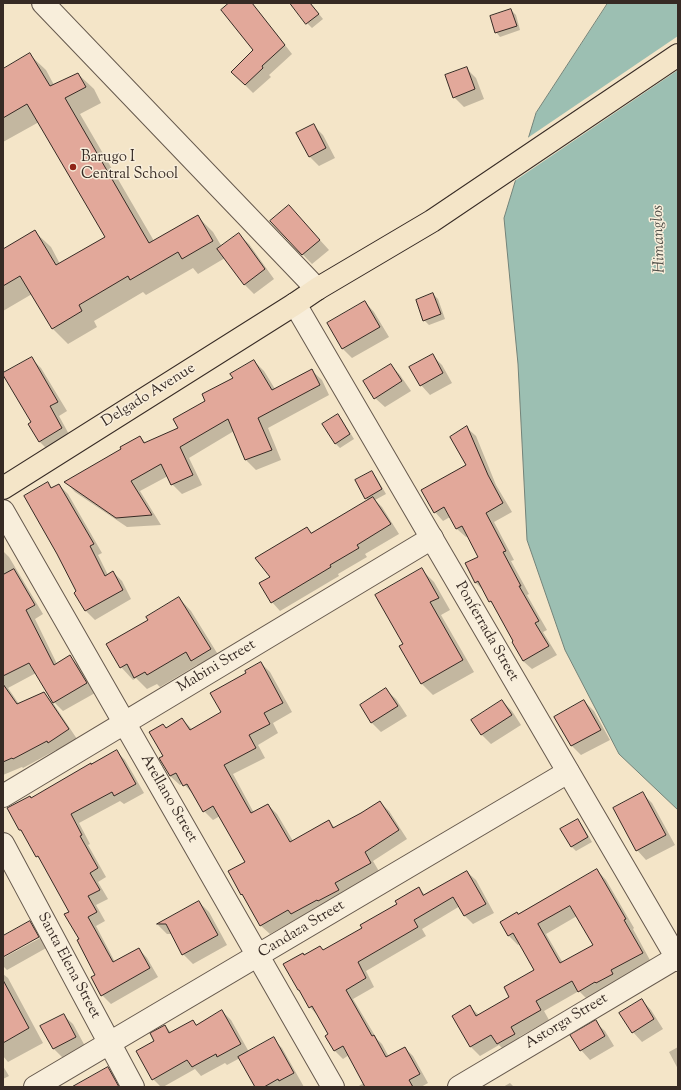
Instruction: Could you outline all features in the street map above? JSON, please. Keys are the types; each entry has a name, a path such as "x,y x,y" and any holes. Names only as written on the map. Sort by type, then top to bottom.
{"main road":[{"name":"Delgado Avenue","path":"3,488 317,289 432,221 678,55"}],"street":[{"path":"43,3 317,289"},
{"name":"Ponferrada Street","path":"295,304 677,959"},
{"name":"Arellano Street","path":"3,511 333,1087"},
{"name":"Mabini Street","path":"3,796 432,538"},
{"name":"Candaza Street","path":"35,1087 568,772"},
{"name":"Santa Elena Street","path":"3,844 133,1087"},
{"name":"Astorga Street","path":"458,1087 677,959"}],"water":[{"name":"Himanglos","path":"608,3 678,3 678,810 619,754 565,650 527,540 518,364 504,218 536,113"}],"pier":[{"path":"678,36 678,70 513,182 526,139"}],"building":[{"path":"229,3 252,3 285,45 262,66 263,68 245,85 231,72 253,50 221,10"},
{"path":"290,3 310,3 319,14 306,24"},
{"path":"511,9 517,26 495,33 490,16"},
{"path":"30,53 50,86 78,73 86,87 65,98 149,243 198,215 213,241 182,259 178,252 130,280 128,276 79,305 82,311 52,329 20,276 3,286 3,249 35,230 56,265 105,237 27,104 3,118 3,69"},
{"path":"467,67 475,89 453,98 445,75"},
{"path":"314,124 326,148 309,157 296,133"},
{"path":"289,205 320,240 302,255 270,221"},
{"path":"239,233 265,269 244,285 217,249"},
{"path":"433,293 441,314 423,321 416,300"},
{"path":"365,301 380,327 342,349 327,323"},
{"path":"433,354 443,373 420,386 409,367"},
{"path":"32,357 58,402 50,406 62,428 39,442 28,424 31,422 3,375 3,373"},
{"path":"254,360 272,390 312,369 320,385 258,418 272,450 245,460 228,419 180,447 193,475 171,485 161,464 131,481 152,515 116,518 64,482 121,449 120,447 140,436 144,443 178,428 173,419 205,401 202,394 233,378 230,374"},
{"path":"391,364 402,381 374,399 363,381"},
{"path":"338,414 350,434 335,444 322,424"},
{"path":"467,426 488,475 503,503 486,513 506,551 503,552 521,586 519,586 539,621 535,623 549,646 523,661 491,601 489,602 478,581 475,583 465,563 478,557 462,526 456,529 444,507 434,513 421,490 466,465 450,437"},
{"path":"372,471 382,489 365,499 355,480"},
{"path":"48,482 51,488 59,484 94,544 90,546 105,576 113,571 123,590 85,611 74,593 76,591 57,554 24,496"},
{"path":"373,497 391,524 357,545 359,548 330,565 331,567 271,603 259,583 270,577 255,558 307,527 311,533"},
{"path":"422,568 439,598 430,602 463,660 421,684 399,646 403,644 375,595"},
{"path":"14,569 35,605 26,610 54,665 70,655 87,683 53,703 29,663 3,676 3,575"},
{"path":"179,597 211,649 191,661 186,652 147,675 145,672 134,678 127,664 120,668 106,644 148,620 146,617"},
{"path":"261,662 283,703 264,713 270,724 249,735 256,748 224,765 251,813 268,804 290,842 329,820 333,828 380,801 399,830 365,852 371,863 335,883 339,890 291,914 288,910 260,926 228,871 245,862 213,806 203,812 187,784 183,786 176,773 170,776 159,758 163,756 149,732 163,724 166,728 182,718 190,730 221,712 210,693 246,673 245,671"},
{"path":"3,684 17,704 44,692 69,729 48,743 47,741 13,759 12,758 3,762"},
{"path":"386,688 398,706 371,723 360,705"},
{"path":"502,700 512,715 481,735 471,720"},
{"path":"584,700 601,730 571,746 554,717"},
{"path":"117,750 136,784 114,796 112,792 71,814 82,835 80,836 98,868 90,873 100,890 88,896 97,912 88,917 113,962 139,948 150,968 101,996 91,977 95,975 77,940 79,939 64,914 69,912 38,856 36,857 7,808 30,796 31,798 91,763"},
{"path":"643,792 666,835 636,851 613,808"},
{"path":"578,819 588,837 571,847 560,829"},
{"path":"597,869 626,919 624,920 643,953 611,970 613,974 578,992 572,981 536,1001 541,1010 511,1027 515,1034 497,1044 491,1035 470,1047 452,1016 470,1005 476,1016 509,997 504,987 534,970 513,933 508,936 500,922 517,912 518,914","holes":["570,906 593,945 560,963 538,924"]},
{"path":"467,871 486,904 464,916 453,897 414,920 418,927 358,962 366,978 346,990 372,1036 374,1035 386,1057 405,1047 420,1074 409,1080 413,1087 365,1087 343,1046 334,1051 325,1036 328,1034 312,1006 309,1008 283,964 320,946 323,950 362,928 360,925 397,904 395,901 419,887 423,895"},
{"path":"199,901 218,935 182,955 166,924 157,924"},
{"path":"30,921 39,937 3,957 3,936"},
{"path":"3,980 29,1028 3,1043"},
{"path":"642,999 654,1019 632,1033 619,1013"},
{"path":"222,1010 241,1044 217,1057 216,1054 192,1067 187,1060 152,1080 136,1051 154,1041 150,1033 165,1025 169,1033 193,1020 196,1025"},
{"path":"64,1014 76,1037 53,1049 40,1026"},
{"path":"596,1020 605,1036 580,1051 570,1035"},
{"path":"274,1037 294,1073 279,1081 278,1079 264,1087 255,1087 238,1057"},
{"path":"108,1067 119,1087 72,1087"}],"place":[{"name":"Barugo I Central School","path":"73,167"}]}
